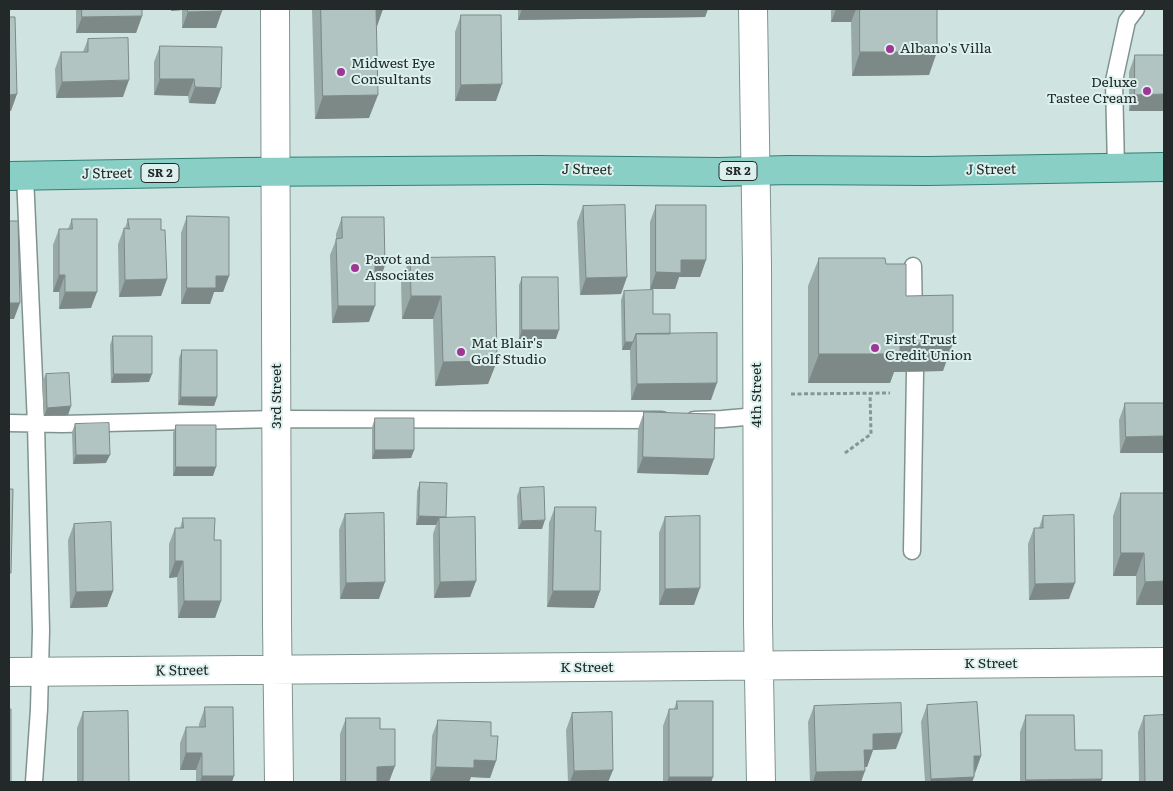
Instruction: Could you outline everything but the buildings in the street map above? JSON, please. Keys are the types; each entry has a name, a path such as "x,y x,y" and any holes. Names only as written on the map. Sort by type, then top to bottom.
{"main road":[{"name":"J Street","path":"17,176 539,170 755,171 1164,168"}],"street":[{"name":"3rd Street","path":"275,9 279,782"},
{"name":"4th Street","path":"753,9 761,782"},
{"name":"K Street","path":"9,672 1164,662"}],"lane":[{"path":"1116,168 1114,81 1128,21 1136,9"},
{"path":"17,176 36,424 41,672 34,782"},
{"path":"913,266 914,325"},
{"path":"912,551 915,372"},
{"path":"9,423 277,419 722,419 757,416"}],"path":[{"path":"791,394 914,392"},
{"path":"845,453 871,434 870,393"}],"place":[{"name":"Albano's Villa","path":"890,49"},
{"name":"Midwest Eye Consultants","path":"341,72"},
{"name":"Deluxe Tastee Cream","path":"1147,91"},
{"name":"Pavot and Associates","path":"355,268"},
{"name":"First Trust Credit Union","path":"875,348"},
{"name":"Mat Blair's Golf Studio","path":"461,352"}]}
